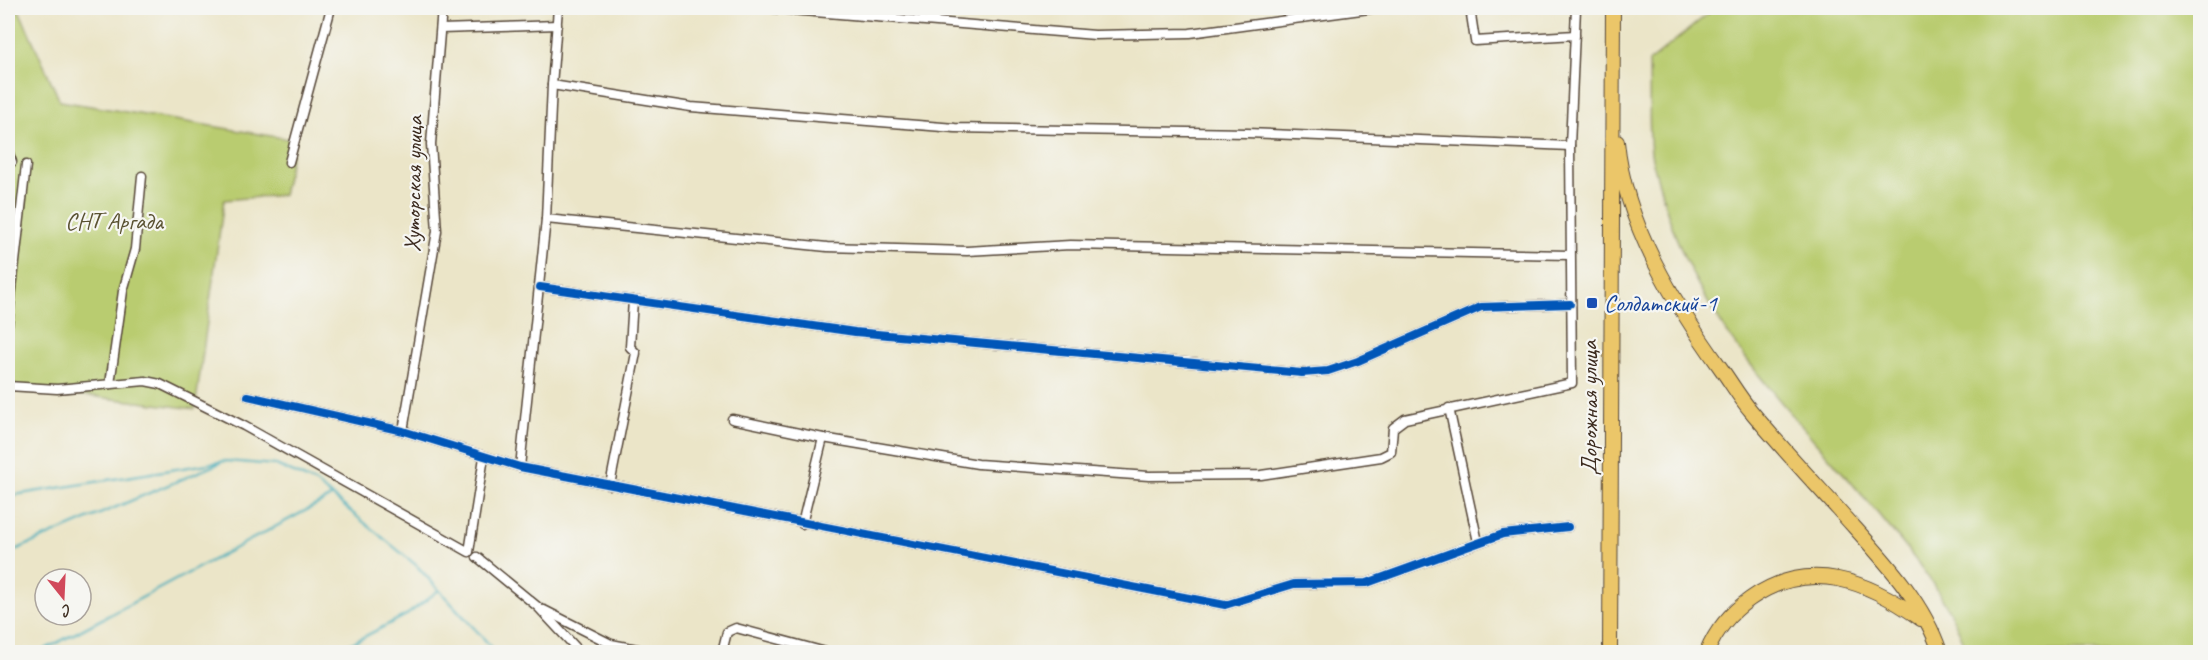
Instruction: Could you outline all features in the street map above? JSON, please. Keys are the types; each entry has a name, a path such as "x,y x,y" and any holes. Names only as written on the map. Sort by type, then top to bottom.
{"main road":[{"name":"Дорожная улица","path":"1611,593 1613,8"},
{"path":"1612,87 1624,187 1656,264 1692,328 1749,410 1877,553 1909,593 1928,623 1940,652"},
{"path":"1707,652 1716,631 1734,611 1752,598 1779,584 1813,576 1833,577 1877,590 1928,623"},
{"path":"1610,652 1611,593"},
{"path":"1611,593 1616,652"}],"street":[{"path":"289,162 331,8"},
{"name":"Хуторская улица","path":"403,431 437,231 430,144 442,8"},
{"path":"520,467 546,219 558,8"},
{"path":"765,8 1095,35 1190,33 1376,8"},
{"path":"1470,8 1475,41 1575,35"},
{"path":"732,419 978,465 1149,476 1261,475 1381,457 1390,452 1393,428 1397,423 1449,408 1572,383 1570,146 1576,8"},
{"path":"441,29 557,25"},
{"path":"552,85 691,106 955,128 1247,133 1570,146"},
{"path":"8,151 12,162"},
{"path":"8,324 26,165"},
{"path":"110,384 123,291 135,249 142,176"},
{"path":"546,219 827,248 967,251 1070,245 1570,255"},
{"path":"540,287 855,332 1302,373 1328,371 1358,361 1481,307 1570,304"},
{"path":"610,484 636,353 630,347 633,300"},
{"path":"8,386 57,389 145,381 160,384 244,426 469,552 484,457"},
{"path":"248,396 403,431 520,467 1225,605 1294,584 1367,583 1503,534 1568,527"},
{"path":"1449,408 1478,542"},
{"path":"802,524 824,438"},
{"path":"477,557 538,607 580,652"},
{"path":"538,607 611,644 653,652"},
{"path":"722,652 728,632 736,628 826,652"}],"green space":[{"name":"СНТ Аргада","path":"8,8 18,8 60,101 295,140 283,195 224,200 195,409 8,386"},
{"path":"1715,8 2200,8 2200,652 1967,652 1948,609 1922,569 1893,531 1745,357 1719,320 1696,281 1677,241 1651,153 1649,62"}],"waterway":[{"path":"8,496 226,461 276,465 316,483 416,565 496,652"},
{"path":"8,553 220,463"},
{"path":"40,652 331,497"},
{"path":"335,652 408,614 439,590"}],"cycle path":[{"path":"540,287 855,332 1302,373 1328,371 1358,361 1481,307 1570,304"},
{"path":"248,396 403,431 520,467 1225,605 1294,584 1367,583 1503,534 1568,527"}],"place":[{"name":"Солдатский-1","path":"1592,303"}]}
